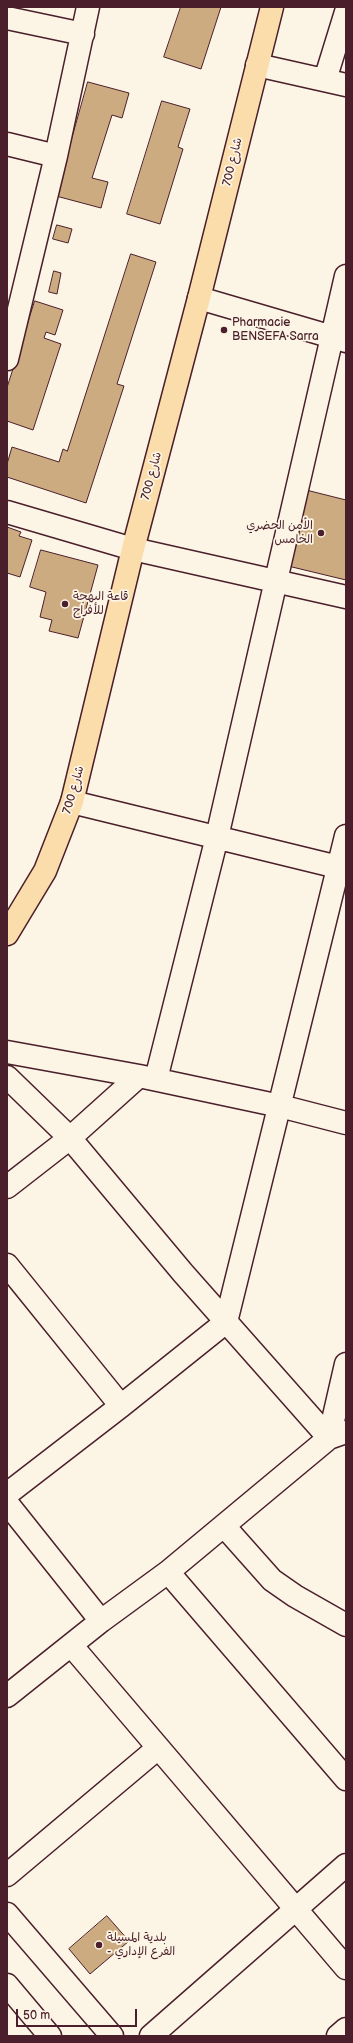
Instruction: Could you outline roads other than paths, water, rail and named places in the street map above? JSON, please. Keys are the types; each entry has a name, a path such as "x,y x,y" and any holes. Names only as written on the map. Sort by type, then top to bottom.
{"main road":[{"name":"شارع 700","path":"7,934 45,871 72,802 133,549 199,298 256,65 272,7"}],"street":[{"path":"7,359 16,280 56,156 88,7"},
{"path":"325,80 346,12"},
{"path":"7,18 82,34"},
{"path":"256,65 346,85"},
{"path":"7,144 56,156"},
{"path":"7,1187 148,1077 217,837 276,580 338,339 346,276"},
{"path":"199,298 338,339"},
{"path":"7,512 133,549 346,597"},
{"path":"72,802 342,868"},
{"path":"7,1494 121,1406 226,1322 342,868 346,836"},
{"path":"7,1052 148,1077 280,1106 346,1123"},
{"path":"7,1077 70,1138 226,1322 338,1435"},
{"path":"7,1265 121,1406"},
{"path":"7,1696 101,1621 168,1572 338,1435 346,1364"},
{"path":"7,1503 101,1621"},
{"path":"224,1526 272,1580 295,1596 346,1625"},
{"path":"168,1572 346,1778"},
{"path":"71,1645 346,1968"},
{"path":"7,1875 158,1748"},
{"path":"151,2036 346,1865"},
{"path":"7,1914 112,2036"},
{"path":"10,1996 50,2036"},
{"path":"338,2036 346,2029"}],"place":[{"name":"Pharmacie BENSEFA Sarra","path":"224,330"},
{"name":"الأمن الحضري الخامس","path":"321,533"},
{"name":"قاعة البهجة للأفراح","path":"65,604"},
{"name":"بلدية المسيلة - الفرع الإداري","path":"99,1945"}]}
